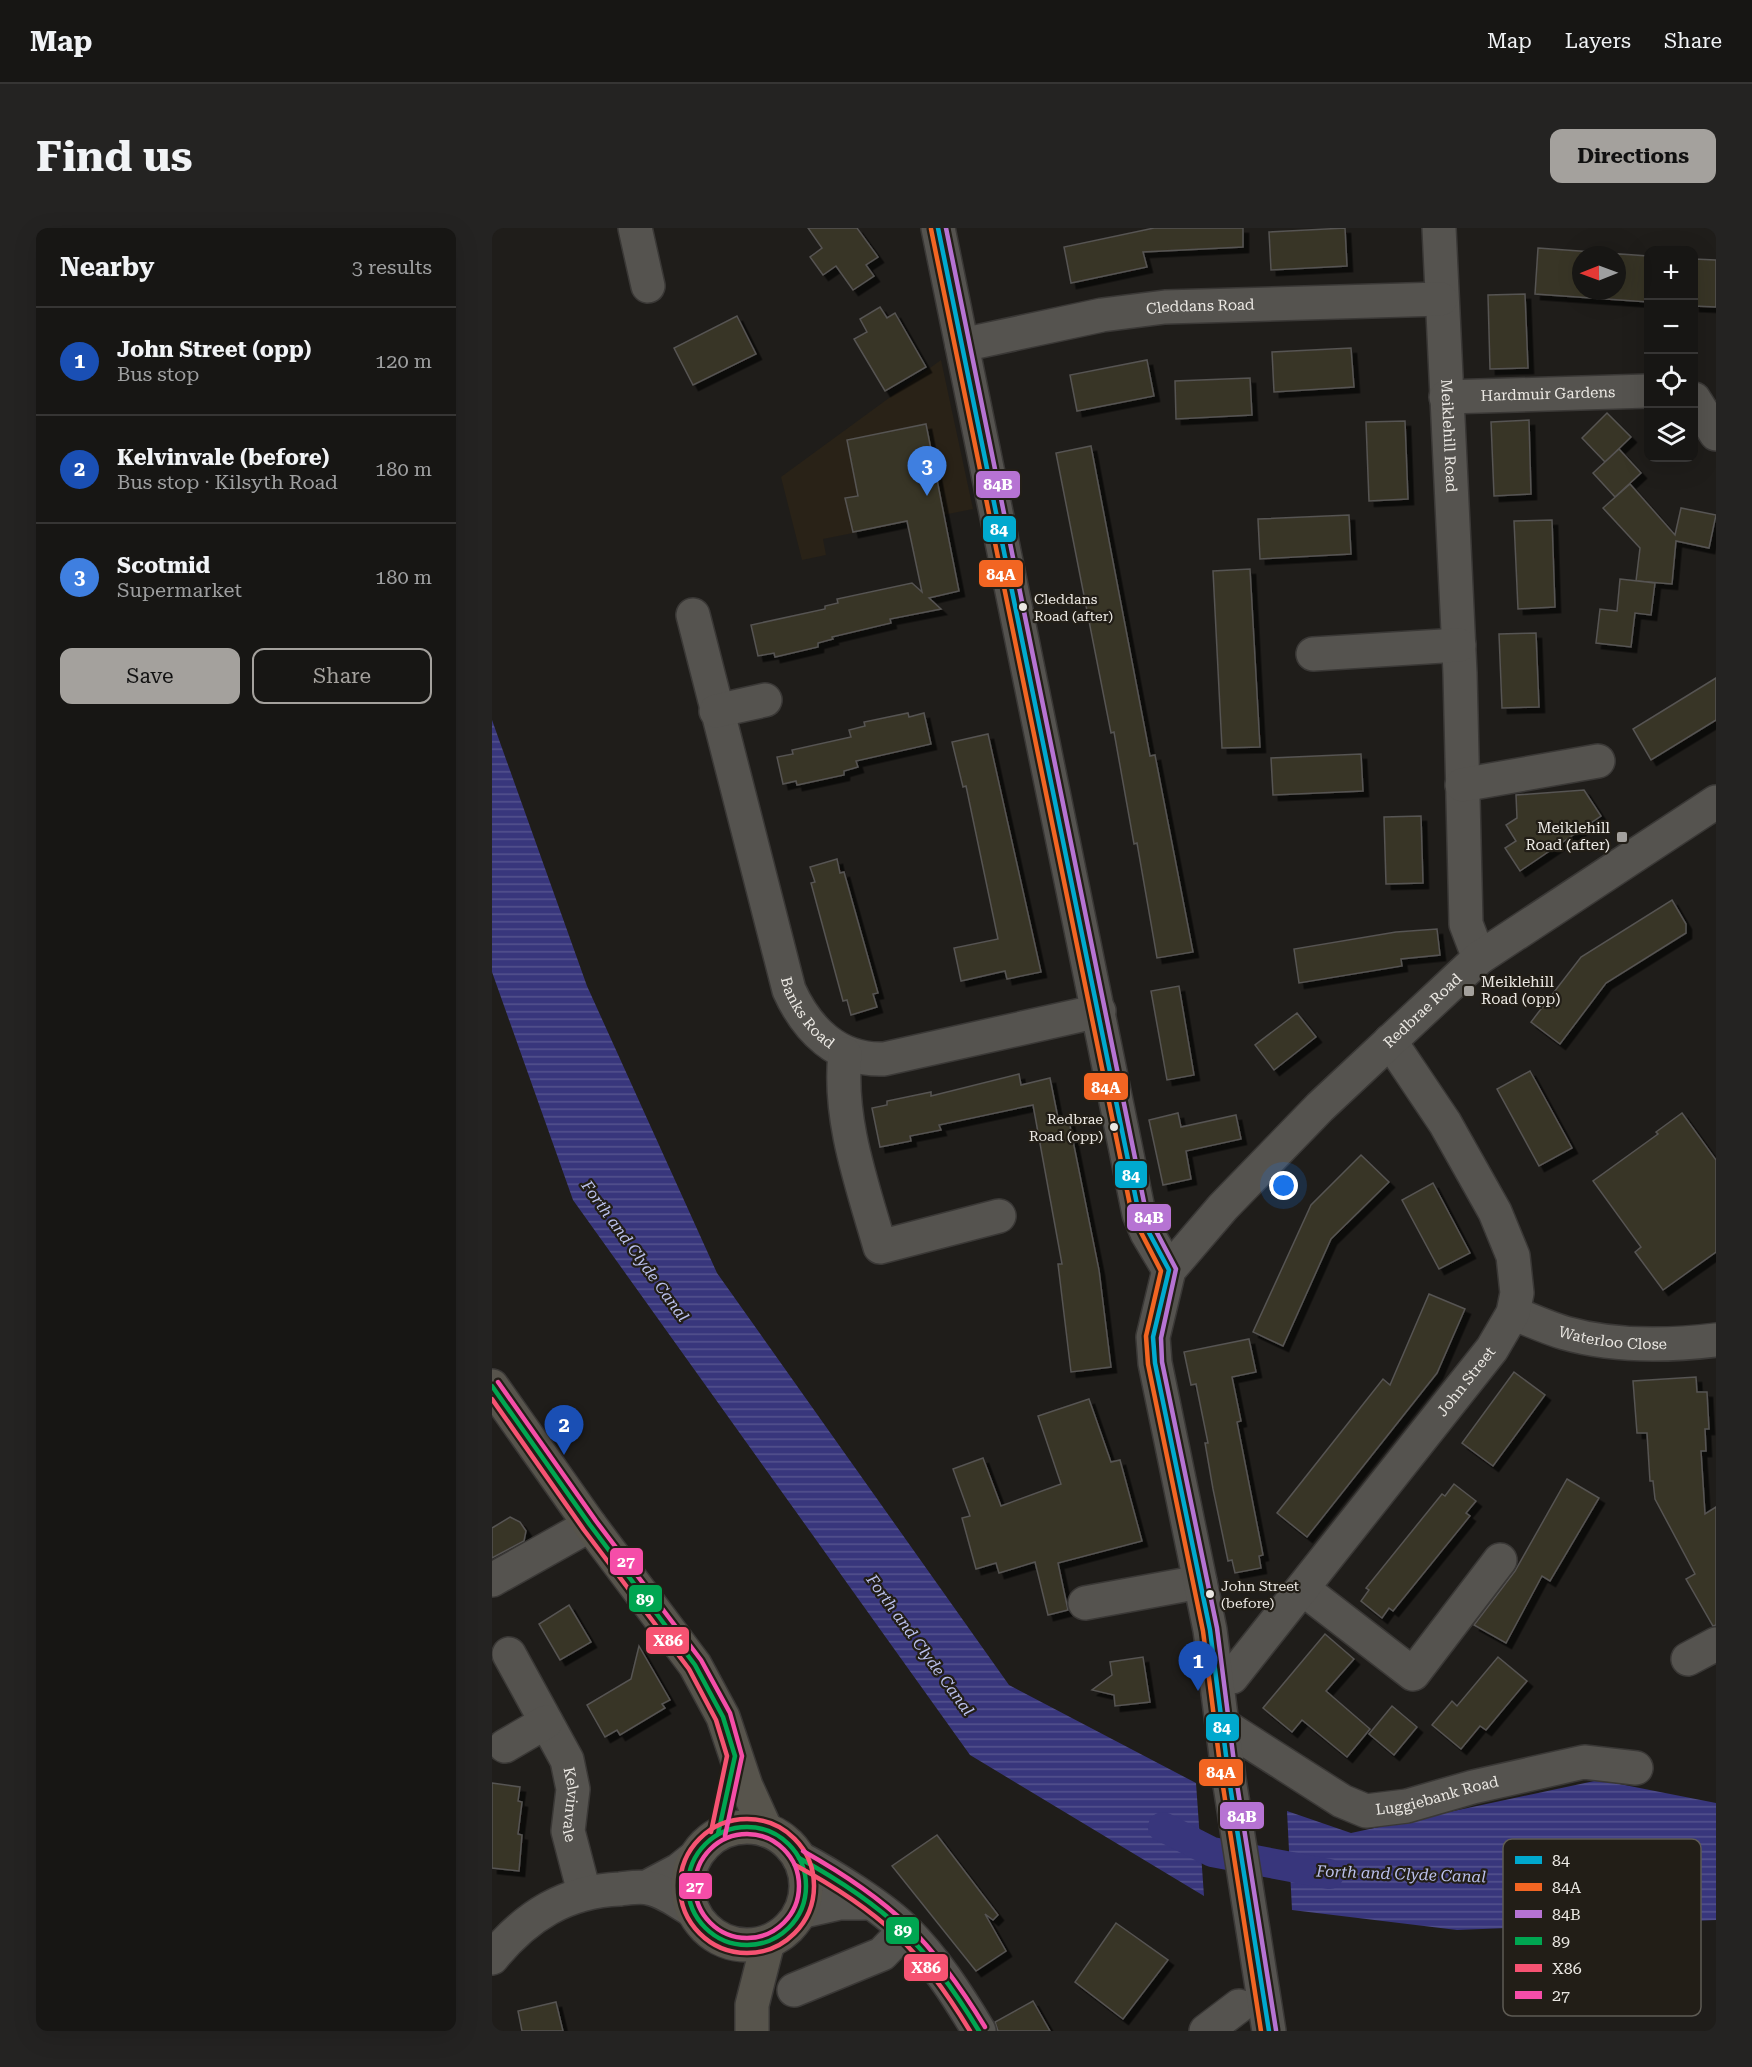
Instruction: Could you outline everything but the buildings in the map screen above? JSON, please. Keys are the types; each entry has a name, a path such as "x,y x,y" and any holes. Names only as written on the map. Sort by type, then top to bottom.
{"main road":[{"path":"492,1386 590,1525 694,1665 723,1717 735,1756 766,1830"},
{"path":"718,1834 735,1756"},
{"path":"749,1827 766,1830 779,1836 799,1858 806,1885 800,1912 781,1935 754,1946 726,1942 712,1935 693,1911 687,1893 688,1875 694,1858 704,1844 718,1834 733,1828 749,1827"},
{"path":"726,1942 752,2018"},
{"path":"752,2018 768,1942"}],"street":[{"path":"635,228 648,286"},
{"path":"938,228 1139,1214 1147,1233 1169,1270 1155,1328 1155,1364 1200,1582 1217,1679 1229,1779 1269,2031"},
{"name":"Meiklehill Road","path":"1439,228 1459,645 1466,924 1479,958"},
{"name":"Cleddans Road","path":"962,345 1102,315 1165,307 1442,299"},
{"name":"Hardmuir Gardens","path":"1446,397 1644,391"},
{"path":"1698,405 1716,434"},
{"name":"Banks Road","path":"693,615 789,990 804,1018 818,1034 845,1054 884,1059 1099,1011"},
{"path":"1314,654 1459,645"},
{"path":"716,711 765,700"},
{"path":"1462,785 1598,761"},
{"name":"Redbrae Road","path":"1169,1270 1244,1185 1390,1041 1479,958 1716,802"},
{"name":"John Street","path":"1217,1679 1232,1677 1492,1349 1514,1313 1517,1275 1506,1234 1445,1123 1390,1041"},
{"path":"845,1054 842,1083 846,1116 880,1246 999,1216"},
{"name":"Waterloo Close","path":"1514,1313 1565,1333 1612,1342 1687,1343 1716,1340"},
{"path":"492,1580 590,1525"},
{"path":"1303,1589 1413,1674 1500,1560"},
{"path":"1085,1603 1200,1582"},
{"path":"1688,1659 1716,1644"},
{"name":"Kelvinvale","path":"509,1654 567,1760 572,1774 573,1789 568,1831 584,1892"},
{"path":"505,1746 546,1722"},
{"name":"Luggiebank Road","path":"1222,1725 1342,1801 1366,1812 1407,1806 1473,1787 1584,1762 1636,1768"},
{"path":"492,1958 511,1936 556,1902 584,1892 647,1887 679,1870 694,1858"},
{"path":"799,1858 820,1869 905,1930 950,1984 979,2031"},
{"path":"647,1887 672,1897 693,1911"},
{"path":"800,1912 840,1903 868,1903"},
{"path":"794,1990 882,1954 905,1930"},
{"path":"1206,2031 1239,2006"}],"shaded area":[{"path":"941,360 973,509 823,539 826,555 802,560 781,477"}],"water":[{"path":"492,720 587,986 717,1273 1009,1685 1196,1783 1204,1896 970,1755 573,1200 492,972"},
{"path":"1599,1780 1716,1803 1716,1920 1701,1921 1701,1839 1503,1839 1503,1928 1457,1930 1292,1910 1287,1811 1351,1833"}],"waterway":[{"name":"Forth and Clyde Canal","path":"1163,1827 1212,1852 1329,1874"}],"transit line":[{"name":"84","path":"938,228 1139,1214 1169,1270 1153,1337 1155,1363 1210,1630 1229,1779 1269,2031"},
{"name":"84B","path":"946,228 1146,1212 1176,1269 1161,1338 1162,1362 1217,1628 1236,1778 1276,2030"},
{"name":"84A","path":"931,229 1132,1215 1161,1271 1146,1336 1148,1364 1203,1631 1222,1780 1261,2031"},
{"name":"27","path":"498,1382 596,1521 701,1660 730,1713 742,1756 725,1836"},
{"name":"89","path":"492,1386 590,1525 695,1665 723,1717 735,1756 718,1834"},
{"name":"X86","path":"492,1399 584,1530 689,1669 716,1720 727,1756 711,1832"},
{"name":"X86","path":"747,1819 773,1824 794,1839 809,1860 814,1886 809,1912 794,1933 773,1948 747,1953 721,1948 700,1933 685,1912 680,1886 685,1860 700,1839 721,1824 747,1819"},
{"name":"89","path":"747,1827 770,1831 789,1844 802,1863 806,1886 802,1909 789,1928 770,1941 747,1945 724,1941 705,1928 692,1909 688,1886 692,1863 705,1844 724,1831 747,1827"},
{"name":"27","path":"747,1834 767,1838 784,1849 795,1866 799,1886 795,1906 784,1923 767,1934 747,1938 727,1934 710,1923 699,1906 695,1886 699,1866 710,1849 727,1838 747,1834"},
{"name":"27","path":"803,1851 862,1887 908,1925 947,1970 985,2027"},
{"name":"89","path":"799,1858 857,1894 903,1931 923,1951 979,2031"},
{"name":"X86","path":"795,1865 851,1899 896,1934 934,1977 970,2031"}],"place":[{"name":"Scotmid","path":"927,496"},
{"name":"Cleddans Road (after)","path":"1023,607"},
{"name":"Meiklehill Road (after)","path":"1622,837"},
{"name":"Meiklehill Road (opp)","path":"1469,991"},
{"name":"Redbrae Road (opp)","path":"1114,1127"},
{"name":"Kelvinvale (before)","path":"564,1455"},
{"name":"John Street (before)","path":"1210,1594"},
{"name":"John Street (opp)","path":"1198,1691"}]}
